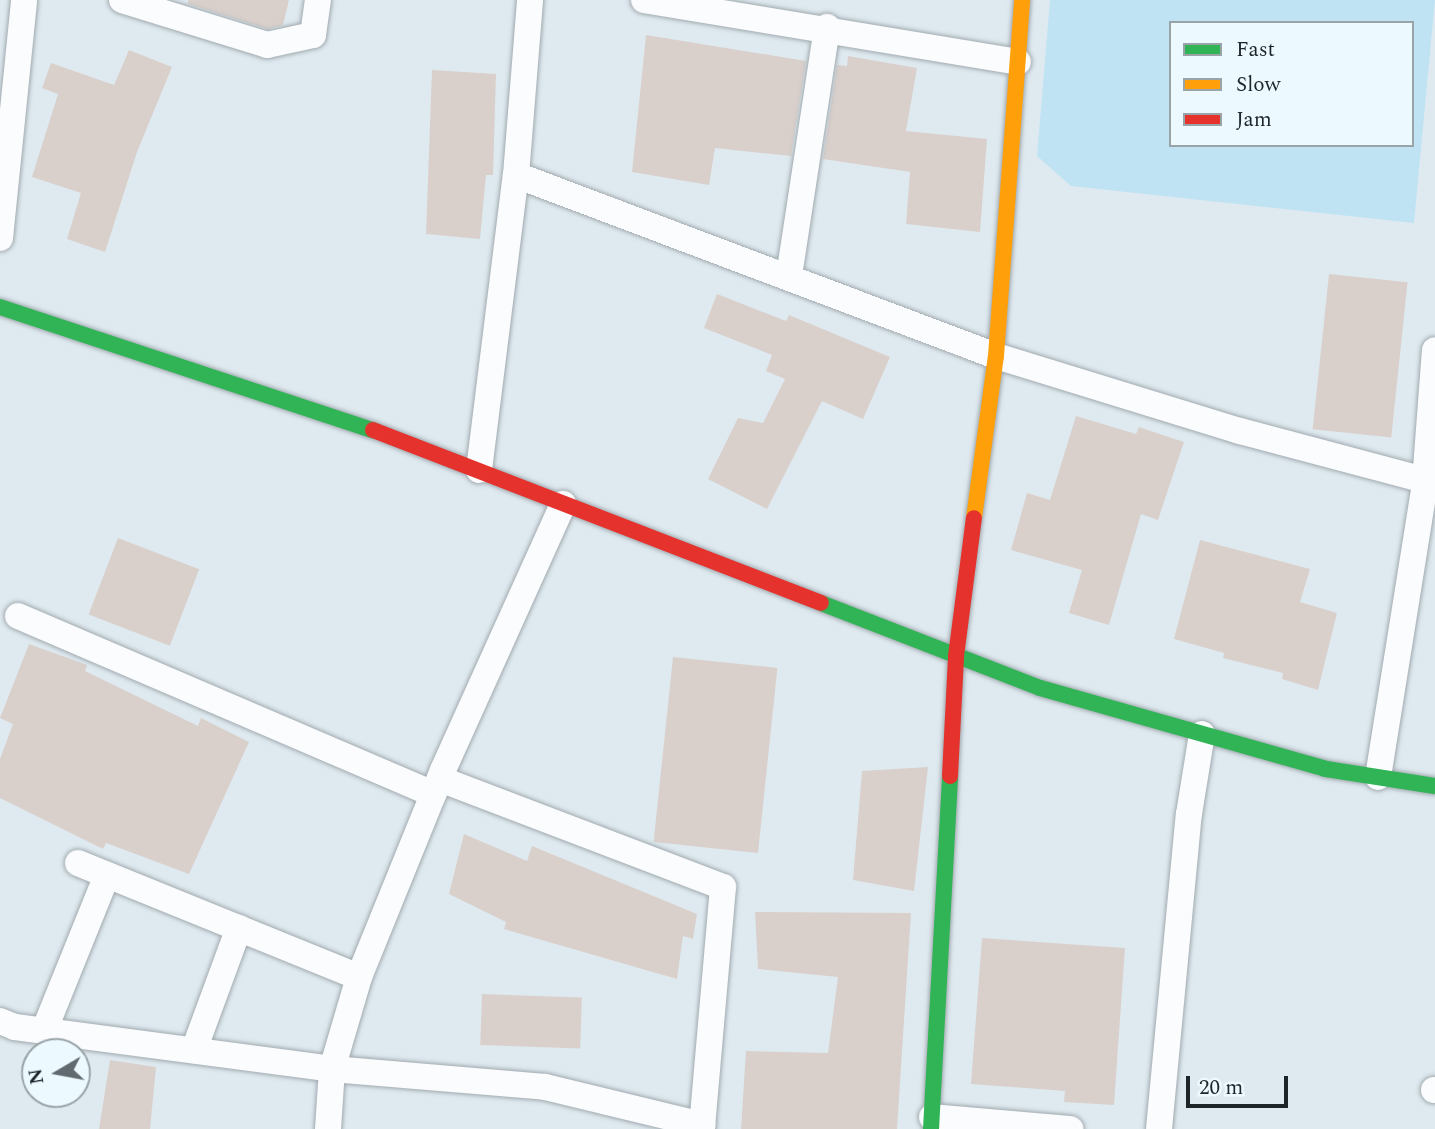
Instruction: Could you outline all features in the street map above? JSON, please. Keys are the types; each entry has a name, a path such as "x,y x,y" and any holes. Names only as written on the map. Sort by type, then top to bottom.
{"street":[{"path":"0,238 24,0"},
{"path":"122,0 267,46 313,35 318,0"},
{"path":"479,470 516,175 530,0"},
{"path":"644,0 827,27 1018,62"},
{"path":"1022,0 996,356 956,656 932,1123 1070,1129"},
{"path":"789,276 827,27"},
{"path":"516,175 996,356 1430,482"},
{"path":"0,307 400,438 1041,688 1326,769 1435,786"},
{"path":"1378,777 1430,482 1435,350"},
{"path":"328,1129 332,1069 359,976 437,786 564,504"},
{"path":"0,1021 44,1031 332,1069 545,1087 702,1127 723,887 437,786 18,616"},
{"path":"1159,1129 1189,814 1202,734"},
{"path":"78,863 359,976"},
{"path":"44,1031 107,875"},
{"path":"194,1050 239,928"}],"shaded area":[{"path":"1050,0 1435,0 1414,223 1071,186 1037,156"}],"building":[{"path":"188,0 289,0 283,25 268,29 188,4"},
{"path":"646,35 806,61 791,156 715,148 709,185 632,172"},
{"path":"129,50 172,67 137,152 105,252 67,239 81,193 32,177 58,94 42,88 51,63 114,85"},
{"path":"848,56 917,68 906,131 987,139 980,232 906,224 910,172 823,159 837,65 847,66"},
{"path":"432,70 496,74 493,175 486,175 480,239 426,234"},
{"path":"1329,274 1408,282 1391,437 1313,429"},
{"path":"717,294 786,321 789,315 890,357 863,419 822,401 767,509 708,479 738,418 763,423 785,379 766,371 772,355 704,328"},
{"path":"1076,416 1136,434 1139,427 1184,442 1158,520 1141,514 1109,625 1069,613 1082,570 1011,550 1027,493 1050,500"},
{"path":"118,538 199,569 170,646 89,615"},
{"path":"1200,540 1310,569 1300,602 1337,613 1318,690 1282,679 1283,673 1223,658 1224,653 1174,639"},
{"path":"29,644 87,665 85,671 198,726 201,718 249,742 189,874 106,843 103,849 0,798 0,759 13,724 0,718"},
{"path":"673,657 777,668 758,853 654,842"},
{"path":"928,767 914,891 853,880 862,771"},
{"path":"464,834 527,861 532,846 697,914 693,939 683,936 677,979 504,929 506,922 449,894"},
{"path":"755,912 911,913 897,1129 741,1129 746,1051 828,1053 838,977 758,969"},
{"path":"982,938 1125,948 1114,1105 1064,1102 1065,1091 971,1084"},
{"path":"482,994 582,997 580,1048 480,1045"},
{"path":"110,1060 156,1067 150,1129 99,1129"}],"traffic: fast":[{"path":"0,307 373,430"},
{"path":"821,603 1040,688 1326,769 1435,786"},
{"path":"931,1129 950,776"}],"traffic: slow":[{"path":"974,518 996,356 1022,0"}],"traffic: jam":[{"path":"373,430 821,603"},
{"path":"950,776 956,656 974,518"}]}
